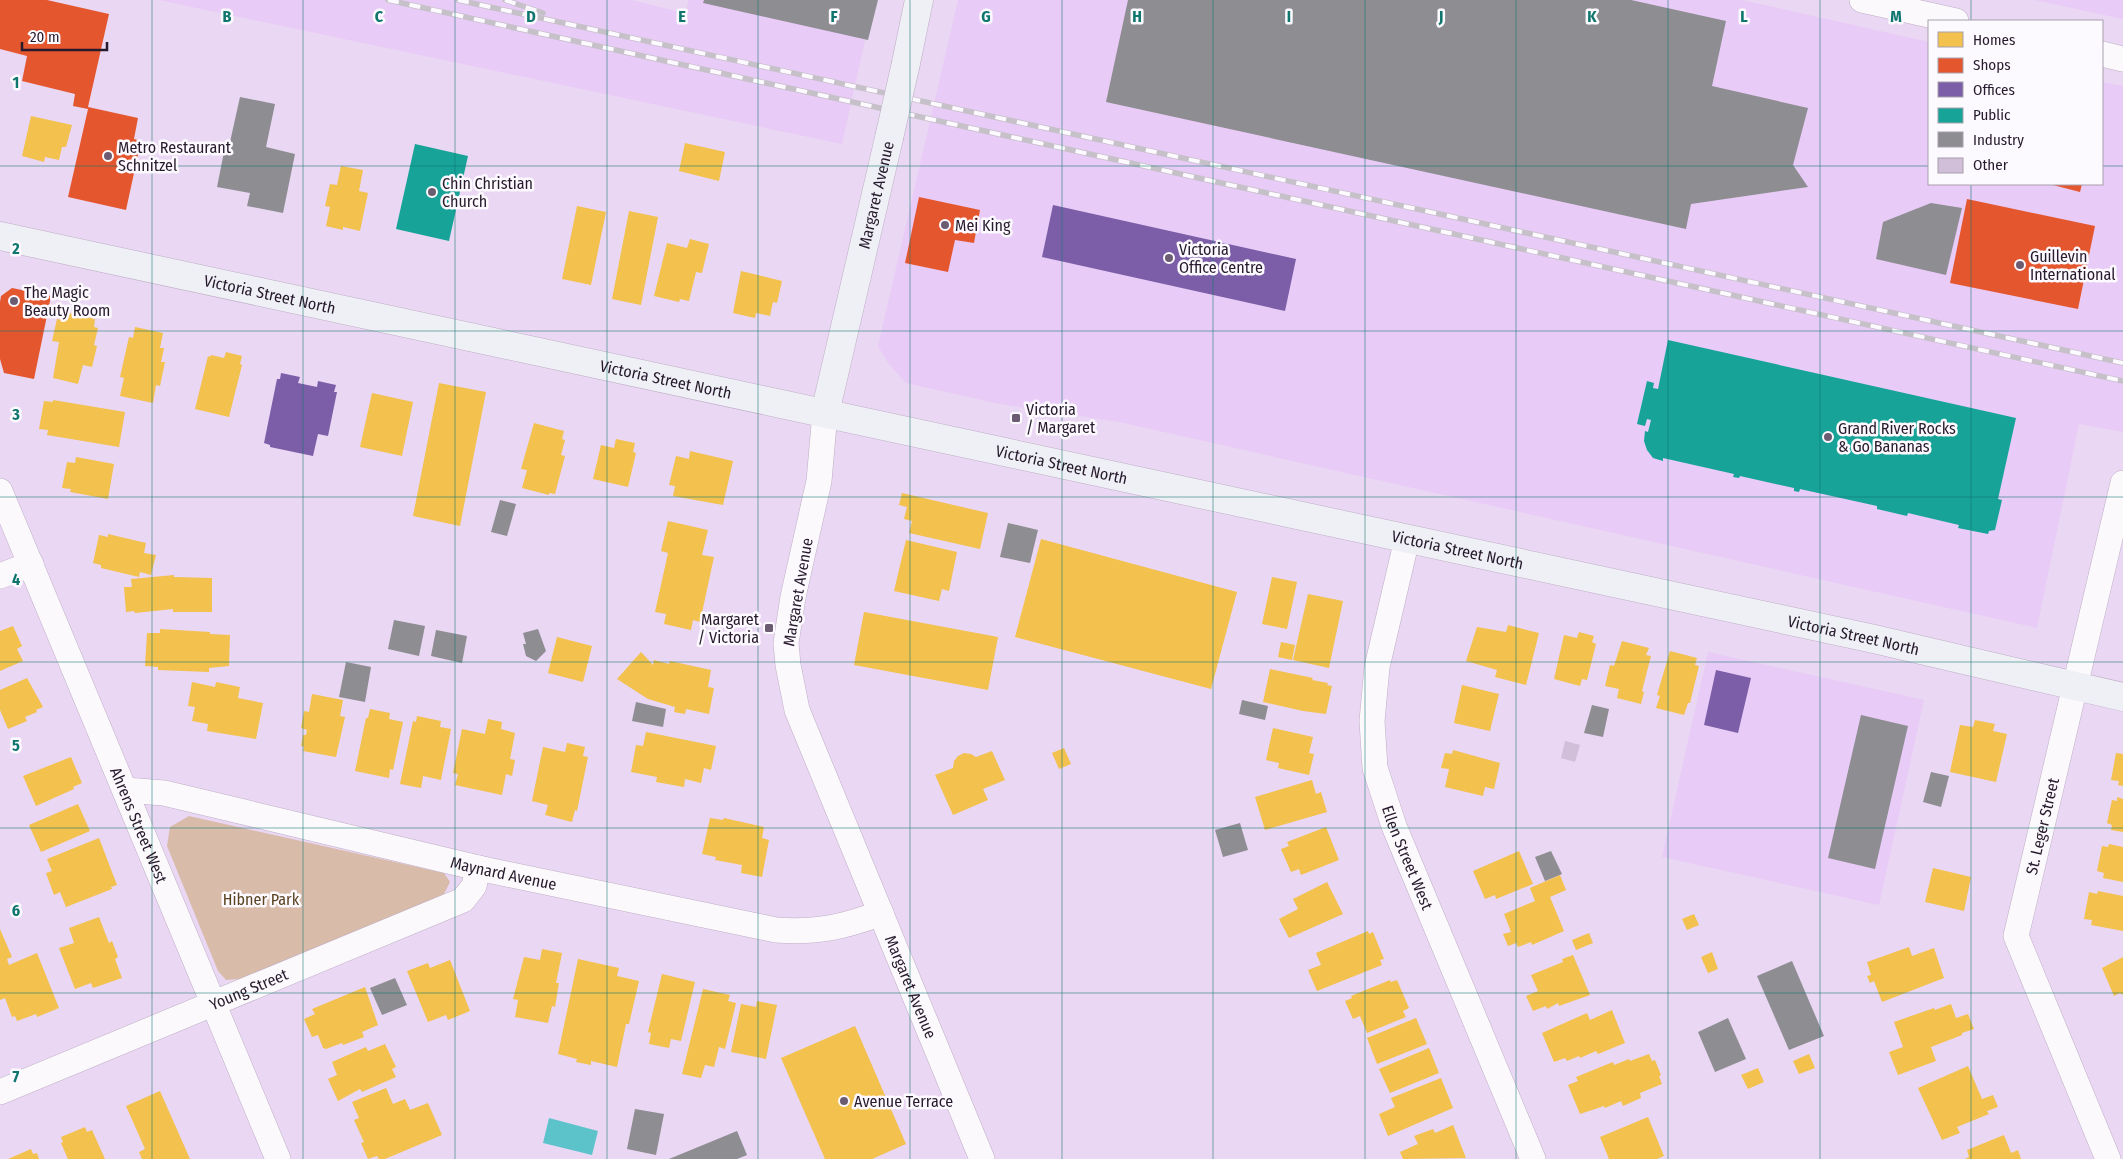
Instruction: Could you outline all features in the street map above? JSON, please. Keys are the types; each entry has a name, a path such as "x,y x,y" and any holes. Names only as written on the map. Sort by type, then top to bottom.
{"main road":[{"name":"Margaret Avenue","path":"825,413 919,0"},
{"name":"Victoria Street North","path":"0,236 1874,639 2123,696"}],"street":[{"path":"1862,0 1952,20"},
{"path":"2103,54 2123,59"},
{"name":"Margaret Avenue","path":"825,413 819,482 793,596 786,643 797,710 982,1159"},
{"name":"St. Leger Street","path":"2108,1159 2016,936 2123,483"},
{"name":"Ahrens Street West","path":"0,491 278,1159"},
{"name":"Ellen Street West","path":"1407,539 1377,668 1372,722 1375,768 1394,826 1532,1159"},
{"path":"0,576 31,564"},
{"name":"Maynard Avenue","path":"125,790 164,792 478,868 776,930 804,932 832,928 856,923 882,913"},
{"name":"Young Street","path":"0,1092 463,900 474,886 478,868"}],"shaded area":[{"path":"159,0 631,0 685,13 689,0 874,0 842,144"},
{"path":"958,0 1742,0 1928,42 1928,185 2103,185 2103,82 2123,86 2123,432 2079,424 2037,628 1119,422 1000,404 906,383 888,363 878,346"},
{"path":"2034,0 2123,0 2123,19"},
{"path":"1708,652 1924,700 1879,905 1662,857"},
{"path":"549,1118 598,1131 592,1155 543,1143"}],"green space":[{"name":"Hibner Park","path":"189,816 444,873 450,882 443,896 239,979 226,980 218,971 167,846 170,827"}],"building: Homes":[{"path":"31,116 72,125 66,147 62,147 59,160 45,157 44,162 22,156"},
{"path":"685,143 725,152 719,181 679,171"},
{"path":"341,166 363,170 359,191 368,193 360,231 326,226 330,207 325,206 330,184 337,185"},
{"path":"577,206 606,212 591,285 562,279"},
{"path":"629,211 658,217 641,305 612,299"},
{"path":"690,239 709,244 702,273 696,272 689,301 680,299 679,302 654,296 667,243 687,248"},
{"path":"741,271 782,281 777,303 773,302 770,316 756,313 755,318 733,313"},
{"path":"65,312 95,319 94,327 98,328 94,345 97,346 92,367 83,365 78,384 53,378 59,342 52,341 57,319 63,320"},
{"path":"135,327 163,333 160,348 164,348 161,362 165,362 160,386 156,385 153,403 120,396 124,378 120,377 129,337 133,338"},
{"path":"226,352 242,356 240,364 242,365 229,417 195,409 208,356 224,358"},
{"path":"439,383 486,392 460,526 413,516"},
{"path":"372,393 413,402 402,456 360,447"},
{"path":"53,400 125,412 119,447 47,435 48,430 39,429 44,401 53,402"},
{"path":"534,423 564,431 562,439 565,440 561,455 565,456 555,494 549,493 549,495 522,488 527,470 521,469"},
{"path":"616,439 635,443 633,452 636,453 628,487 593,479 601,445 614,448"},
{"path":"690,451 733,461 723,505 673,496 675,486 669,485 676,456 689,459"},
{"path":"76,457 114,464 108,499 70,492 71,489 62,488 67,462 75,463"},
{"path":"902,493 988,513 980,549 909,533 912,521 904,519 907,507 899,505"},
{"path":"668,521 708,530 702,555 714,557 700,622 693,620 691,630 664,624 666,614 655,612 668,553 661,551"},
{"path":"108,534 146,543 144,553 156,555 151,575 140,572 139,577 101,568 101,565 93,563 99,535 108,537"},
{"path":"1041,539 1237,592 1211,689 1015,637"},
{"path":"906,540 957,552 949,591 942,589 939,601 894,591"},
{"path":"174,575 174,577 212,578 212,612 173,612 173,609 135,613 134,611 126,612 124,587 132,587 131,579"},
{"path":"1272,577 1297,582 1287,629 1262,624"},
{"path":"1308,594 1343,601 1329,668 1293,660"},
{"path":"864,612 998,637 988,690 854,665"},
{"path":"1508,625 1539,633 1526,685 1495,677 1497,670 1466,661 1477,627 1506,632"},
{"path":"13,626 22,646 17,649 23,661 0,671 0,631"},
{"path":"160,629 230,635 229,666 209,668 209,672 158,670 158,667 145,666 147,633 160,633"},
{"path":"1579,632 1594,636 1592,642 1596,644 1587,680 1582,679 1580,686 1554,679 1564,635 1577,638"},
{"path":"557,637 592,646 583,682 548,673"},
{"path":"1622,641 1649,648 1646,655 1651,656 1642,691 1644,692 1641,704 1617,698 1619,689 1605,686 1610,665 1614,666"},
{"path":"1281,642 1295,645 1292,660 1278,657"},
{"path":"1670,651 1697,658 1695,665 1699,666 1690,703 1688,703 1684,715 1656,708 1660,696 1657,695"},
{"path":"641,652 653,665 654,660 669,664 670,661 711,670 708,687 714,688 709,714 686,709 685,714 674,712 675,707 648,699 617,679"},
{"path":"1270,669 1313,678 1312,680 1328,683 1327,685 1332,686 1326,714 1263,702"},
{"path":"27,678 43,707 25,717 27,721 8,729 0,710 0,690"},
{"path":"192,682 215,687 216,682 240,687 238,698 263,703 256,739 207,731 208,724 192,721 195,707 188,706"},
{"path":"1462,685 1499,694 1490,731 1454,723"},
{"path":"312,694 343,700 340,716 345,717 336,757 303,751 304,747 301,746 303,735 306,735 307,730 301,728 304,711 309,712"},
{"path":"370,709 390,713 389,719 403,722 393,770 390,769 389,778 355,771 366,718 368,718"},
{"path":"417,716 441,721 440,727 451,729 441,780 423,776 421,788 400,784 413,721 416,722"},
{"path":"488,719 502,722 501,729 515,733 510,759 515,760 512,776 506,774 502,795 455,785 458,774 453,773 462,729 485,734"},
{"path":"1975,720 1995,724 1993,731 2007,734 1996,782 1950,772 1960,725 1973,727"},
{"path":"1273,728 1313,737 1309,753 1314,754 1309,775 1278,768 1279,763 1266,760"},
{"path":"646,732 716,746 711,770 704,768 701,783 685,779 684,787 656,782 657,777 631,772 636,745 643,746"},
{"path":"567,743 585,747 583,756 588,757 577,811 575,810 572,822 545,815 548,805 532,801 543,747 565,752"},
{"path":"1064,748 1071,764 1059,769 1052,753"},
{"path":"1453,750 1500,763 1494,789 1485,787 1483,796 1445,787 1449,769 1441,768 1445,753 1452,754"},
{"path":"992,751 1005,780 983,789 988,800 953,815 935,775 953,768 954,761 964,753 976,757"},
{"path":"2116,753 2123,754 2123,786 2118,785 2119,781 2111,780"},
{"path":"71,757 82,783 73,787 74,789 36,806 23,776"},
{"path":"1312,780 1316,794 1321,792 1327,812 1265,830 1255,797"},
{"path":"2117,797 2123,799 2123,832 2111,830 2112,825 2107,823 2112,800 2117,801"},
{"path":"78,804 90,831 41,852 29,825"},
{"path":"710,818 723,820 724,818 764,827 762,838 769,840 762,877 741,873 742,865 715,860 716,857 702,854"},
{"path":"1326,827 1339,860 1301,875 1299,869 1291,872 1281,849 1289,846 1287,842"},
{"path":"99,838 117,885 111,887 112,889 66,907 60,892 54,895 46,873 52,871 47,859"},
{"path":"2109,844 2123,847 2123,882 2103,878 2104,873 2097,871 2102,846 2108,847"},
{"path":"1519,851 1533,884 1496,899 1495,895 1485,899 1473,871"},
{"path":"1933,868 1971,877 1964,911 1925,902"},
{"path":"1560,875 1566,890 1550,897 1564,931 1532,945 1531,942 1518,947 1516,943 1508,946 1503,934 1511,932 1504,914 1535,901 1530,888"},
{"path":"1327,882 1343,914 1289,938 1279,919 1298,909 1293,899"},
{"path":"2098,891 2123,896 2123,931 2091,925 2092,920 2084,919 2089,892 2097,894"},
{"path":"1694,914 1699,925 1687,930 1682,919"},
{"path":"99,917 109,943 112,941 118,957 115,959 122,978 93,988 91,983 75,989 59,948 74,943 69,928"},
{"path":"0,929 12,957 7,959 9,965 37,953 59,1008 37,1017 36,1014 17,1021 15,1016 12,1017 5,998 0,1000"},
{"path":"1368,931 1369,934 1373,932 1384,959 1380,960 1382,965 1317,991 1308,970 1321,965 1316,953"},
{"path":"1589,933 1593,943 1576,950 1572,940"},
{"path":"1909,947 1912,956 1934,948 1944,978 1882,1002 1874,981 1870,983 1867,976 1871,975 1867,962"},
{"path":"542,949 562,953 556,983 559,983 555,1007 552,1006 548,1023 515,1017 518,1000 513,999 524,957 540,960"},
{"path":"1712,952 1718,969 1708,973 1701,957"},
{"path":"1573,955 1590,995 1559,1006 1558,1003 1547,1009 1546,1006 1533,1011 1526,996 1538,991 1531,975 1563,962 1562,959"},
{"path":"2123,957 2123,995 2120,993 2114,996 2102,968"},
{"path":"578,959 619,968 617,976 639,981 629,1024 626,1024 617,1067 591,1061 591,1065 576,1062 577,1059 558,1054"},
{"path":"450,960 470,1011 448,1020 446,1015 428,1022 407,971 428,963 430,968"},
{"path":"662,974 695,982 681,1041 671,1039 669,1048 649,1044 651,1033 648,1032"},
{"path":"1390,980 1391,982 1397,980 1409,1008 1403,1011 1406,1017 1367,1033 1360,1016 1353,1019 1345,1001 1352,998 1351,996"},
{"path":"365,987 378,1025 362,1032 364,1037 343,1045 342,1043 326,1049 323,1048 318,1035 312,1037 304,1019 315,1014 312,1009"},
{"path":"703,989 730,995 728,1001 736,1003 725,1049 719,1047 714,1067 705,1065 701,1078 682,1074"},
{"path":"757,1001 777,1005 766,1059 731,1052 741,1004 756,1007"},
{"path":"1951,1004 1956,1018 1968,1014 1974,1029 1931,1047 1936,1061 1898,1075 1889,1052 1903,1047 1894,1022"},
{"path":"1612,1010 1625,1043 1598,1054 1596,1051 1580,1058 1579,1056 1567,1061 1565,1058 1554,1062 1542,1033 1587,1013 1590,1020"},
{"path":"1416,1018 1427,1044 1377,1064 1367,1038"},
{"name":"Avenue Terrace","path":"855,1026 906,1144 872,1159 825,1159 781,1058"},
{"path":"385,1044 396,1067 392,1069 396,1077 362,1092 360,1089 338,1101 328,1079 337,1075 332,1062 366,1047 368,1051"},
{"path":"1429,1048 1439,1073 1390,1093 1379,1069"},
{"path":"1649,1054 1652,1061 1655,1060 1661,1075 1659,1076 1662,1084 1640,1093 1641,1098 1623,1106 1621,1101 1605,1108 1604,1106 1580,1114 1568,1085 1578,1081 1576,1077 1613,1062 1614,1065"},
{"path":"1809,1054 1815,1068 1799,1074 1793,1061"},
{"path":"1968,1066 1982,1099 1993,1095 1998,1107 1987,1111 1989,1114 1957,1127 1960,1133 1942,1140 1918,1088"},
{"path":"1758,1068 1764,1082 1748,1089 1741,1075"},
{"path":"1441,1078 1453,1108 1388,1136 1379,1114 1395,1107 1391,1098"},
{"path":"386,1088 393,1104 405,1099 410,1110 428,1103 442,1135 385,1159 379,1159 377,1156 368,1159 361,1143 364,1142 354,1120 359,1118 352,1102"},
{"path":"160,1091 190,1159 142,1159 139,1152 145,1149 126,1106"},
{"path":"1648,1117 1664,1156 1657,1159 1609,1159 1600,1137"},
{"path":"1453,1125 1466,1158 1403,1159 1400,1152 1418,1144 1414,1136 1433,1129 1435,1133"},
{"path":"85,1127 87,1132 92,1130 105,1159 68,1159 61,1143 63,1142 61,1137"},
{"path":"2004,1135 2011,1153 2018,1150 2021,1159 1965,1159 1969,1157 1967,1150"},
{"path":"31,1149 33,1154 37,1153 39,1159 8,1159"}],"building: Shops":[{"path":"0,0 47,0 109,14 88,107 138,118 134,139 141,141 126,210 68,197 88,109 73,106 75,94 22,81 27,56 0,49"},
{"path":"2053,185 2082,185 2080,192"},
{"name":"Mei King","path":"919,197 980,210 974,243 955,240 948,272 905,263"},
{"name":"Guillevin International","path":"1967,199 2095,226 2078,309 1950,283"},
{"path":"12,288 51,296 34,379 4,373 0,359 1,296"}],"building: Offices":[{"name":"Victoria Office Centre","path":"1053,205 1296,259 1285,311 1042,257"},
{"path":"281,373 300,377 298,383 317,387 318,381 336,385 334,392 337,392 328,436 318,434 313,456 270,447 270,445 264,443 277,379 280,379"},
{"path":"1716,670 1751,678 1738,733 1704,725"}],"building: Public":[{"name":"Chin Christian Church","path":"415,144 468,156 449,241 396,229"},
{"name":"Grand River Rocks & Go Bananas","path":"1668,340 2016,418 1998,499 2002,500 1995,530 1989,531 1988,534 1958,528 1959,525 1908,513 1907,516 1877,509 1877,506 1800,489 1799,492 1794,491 1794,488 1740,476 1739,478 1733,477 1734,474 1663,458 1663,461 1653,458 1647,450 1644,441 1645,431 1648,432 1651,420 1647,419 1645,426 1637,424 1647,381 1654,383 1653,388 1658,389"}],"building: Industry":[{"path":"704,0 878,0 868,40 703,3"},
{"path":"1128,0 1631,0 1726,21 1712,86 1808,108 1793,165 1808,187 1691,204 1686,229 1106,102"},
{"path":"240,97 275,104 266,147 295,154 283,213 247,206 250,193 217,187 226,142 230,142"},
{"path":"1931,203 1962,208 1946,275 1876,259 1883,222"},
{"path":"500,500 516,504 507,536 491,532"},
{"path":"1008,523 1038,530 1030,563 1000,557"},
{"path":"394,620 425,626 419,656 388,649"},
{"path":"538,629 546,651 536,661 526,656 523,644 526,644 523,633"},
{"path":"436,630 467,636 462,663 431,656"},
{"path":"346,662 371,667 365,702 339,697"},
{"path":"1242,700 1268,706 1265,720 1239,714"},
{"path":"636,702 666,709 663,727 632,721"},
{"path":"1592,705 1609,709 1603,737 1584,733"},
{"path":"1861,715 1908,726 1875,869 1828,858"},
{"path":"1931,772 1949,776 1941,807 1923,802"},
{"path":"1240,823 1248,850 1223,857 1215,830"},
{"path":"1551,851 1562,874 1545,881 1535,857"},
{"path":"1792,961 1824,1036 1789,1050 1757,976"},
{"path":"395,978 407,1005 382,1015 370,988"},
{"path":"1728,1018 1746,1059 1715,1072 1698,1032"},
{"path":"635,1109 664,1114 656,1155 627,1149"},
{"path":"737,1131 747,1155 737,1159 669,1159"}],"building: Other":[{"path":"1565,741 1580,745 1575,762 1561,758"}],"railway":[{"path":"388,0 2123,381"},
{"path":"458,0 2123,363"},
{"path":"505,0 543,13"}],"place":[{"name":"Metro Restaurant Schnitzel","path":"108,156"},
{"name":"Chin Christian Church","path":"432,192"},
{"name":"Mei King","path":"945,225"},
{"name":"Victoria Office Centre","path":"1169,258"},
{"name":"Guillevin International","path":"2020,265"},
{"name":"The Magic Beauty Room","path":"14,301"},
{"name":"Victoria / Margaret","path":"1016,418"},
{"name":"Grand River Rocks & Go Bananas","path":"1828,437"},
{"name":"Margaret / Victoria","path":"769,628"},
{"name":"Avenue Terrace","path":"844,1101"}]}
